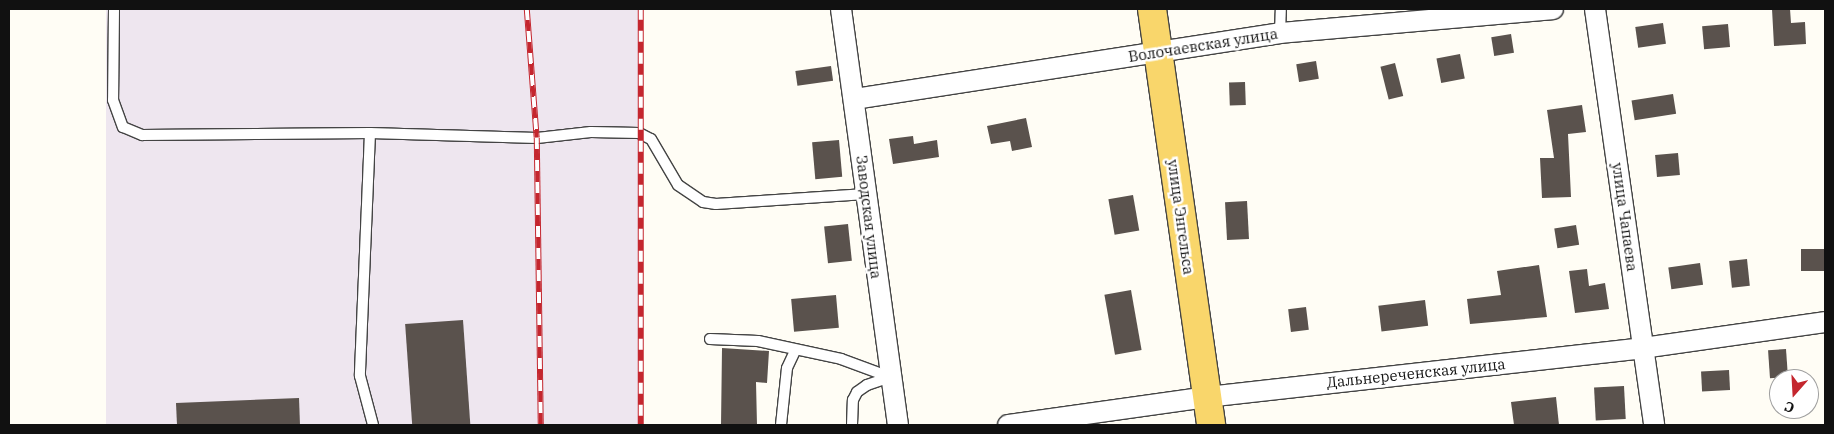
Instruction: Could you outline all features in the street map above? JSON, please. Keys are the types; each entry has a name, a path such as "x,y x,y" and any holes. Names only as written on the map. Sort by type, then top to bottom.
{"main road":[{"name":"улица Энгельса","path":"1152,9 1211,425"}],"street":[{"name":"Заводская улица","path":"841,9 890,378 898,425"},
{"name":"Волочаевская улица","path":"854,99 1280,33 1553,9"},
{"name":"улица Чапаева","path":"1594,9 1654,425"},
{"name":"Дальнереченская улица","path":"1008,425 1207,397 1643,348 1825,322"}],"lane":[{"path":"114,9 113,100 123,128 142,135 370,134 537,138 591,132 639,133 651,139 678,185 703,202 716,204 866,194"},
{"path":"1280,33 1281,9"},
{"path":"370,134 360,376 372,425"},
{"path":"710,339 736,338 841,359 890,378"},
{"path":"781,425 787,368 795,351"},
{"path":"852,425 852,409 857,392 868,385 890,378"}],"shaded area":[{"path":"106,9 641,9 641,425 106,425"}],"building":[{"path":"1772,9 1790,9 1791,23 1805,22 1806,44 1774,46"},
{"path":"1663,23 1666,44 1638,48 1635,27"},
{"path":"1728,24 1730,47 1704,49 1702,26"},
{"path":"1511,34 1514,53 1494,56 1491,37"},
{"path":"1460,54 1465,79 1441,83 1436,59"},
{"path":"1316,61 1319,79 1299,82 1296,64"},
{"path":"1395,63 1403,96 1389,100 1380,67"},
{"path":"831,66 833,81 797,86 795,71"},
{"path":"1245,82 1246,105 1230,106 1229,83"},
{"path":"1673,94 1676,114 1635,120 1632,101"},
{"path":"1582,105 1586,132 1568,134 1571,197 1542,198 1540,158 1554,158 1547,110"},
{"path":"1026,118 1032,147 1012,151 1010,141 991,144 987,126"},
{"path":"913,136 914,144 937,140 939,157 893,164 889,139"},
{"path":"839,140 842,177 815,179 812,142"},
{"path":"1678,153 1680,175 1657,177 1655,155"},
{"path":"1133,195 1139,230 1115,235 1108,199"},
{"path":"1247,201 1249,239 1227,240 1225,202"},
{"path":"848,224 852,261 828,263 824,227"},
{"path":"1576,225 1579,245 1557,248 1554,228"},
{"path":"1801,249 1825,249 1825,271 1801,271"},
{"path":"1747,259 1750,286 1732,288 1729,261"},
{"path":"1700,263 1703,285 1671,289 1668,267"},
{"path":"1539,265 1547,317 1470,324 1467,299 1501,295 1497,271"},
{"path":"1587,269 1589,286 1605,283 1609,309 1575,313 1569,271"},
{"path":"1131,290 1142,350 1115,355 1104,295"},
{"path":"836,295 839,328 794,332 791,299"},
{"path":"1425,300 1428,326 1382,332 1378,306"},
{"path":"1306,307 1309,330 1291,332 1288,309"},
{"path":"463,320 470,425 412,425 405,324"},
{"path":"722,348 769,351 767,383 756,382 757,425 721,425"},
{"path":"1786,349 1787,369 1769,369 1768,350"},
{"path":"1729,370 1730,390 1702,391 1701,371"},
{"path":"1624,386 1626,419 1596,421 1594,388"},
{"path":"1556,397 1559,425 1514,425 1511,402"},
{"path":"299,398 300,425 177,425 176,403"}],"railway":[{"path":"527,9 537,138 541,425"},
{"path":"641,9 641,425"}]}
